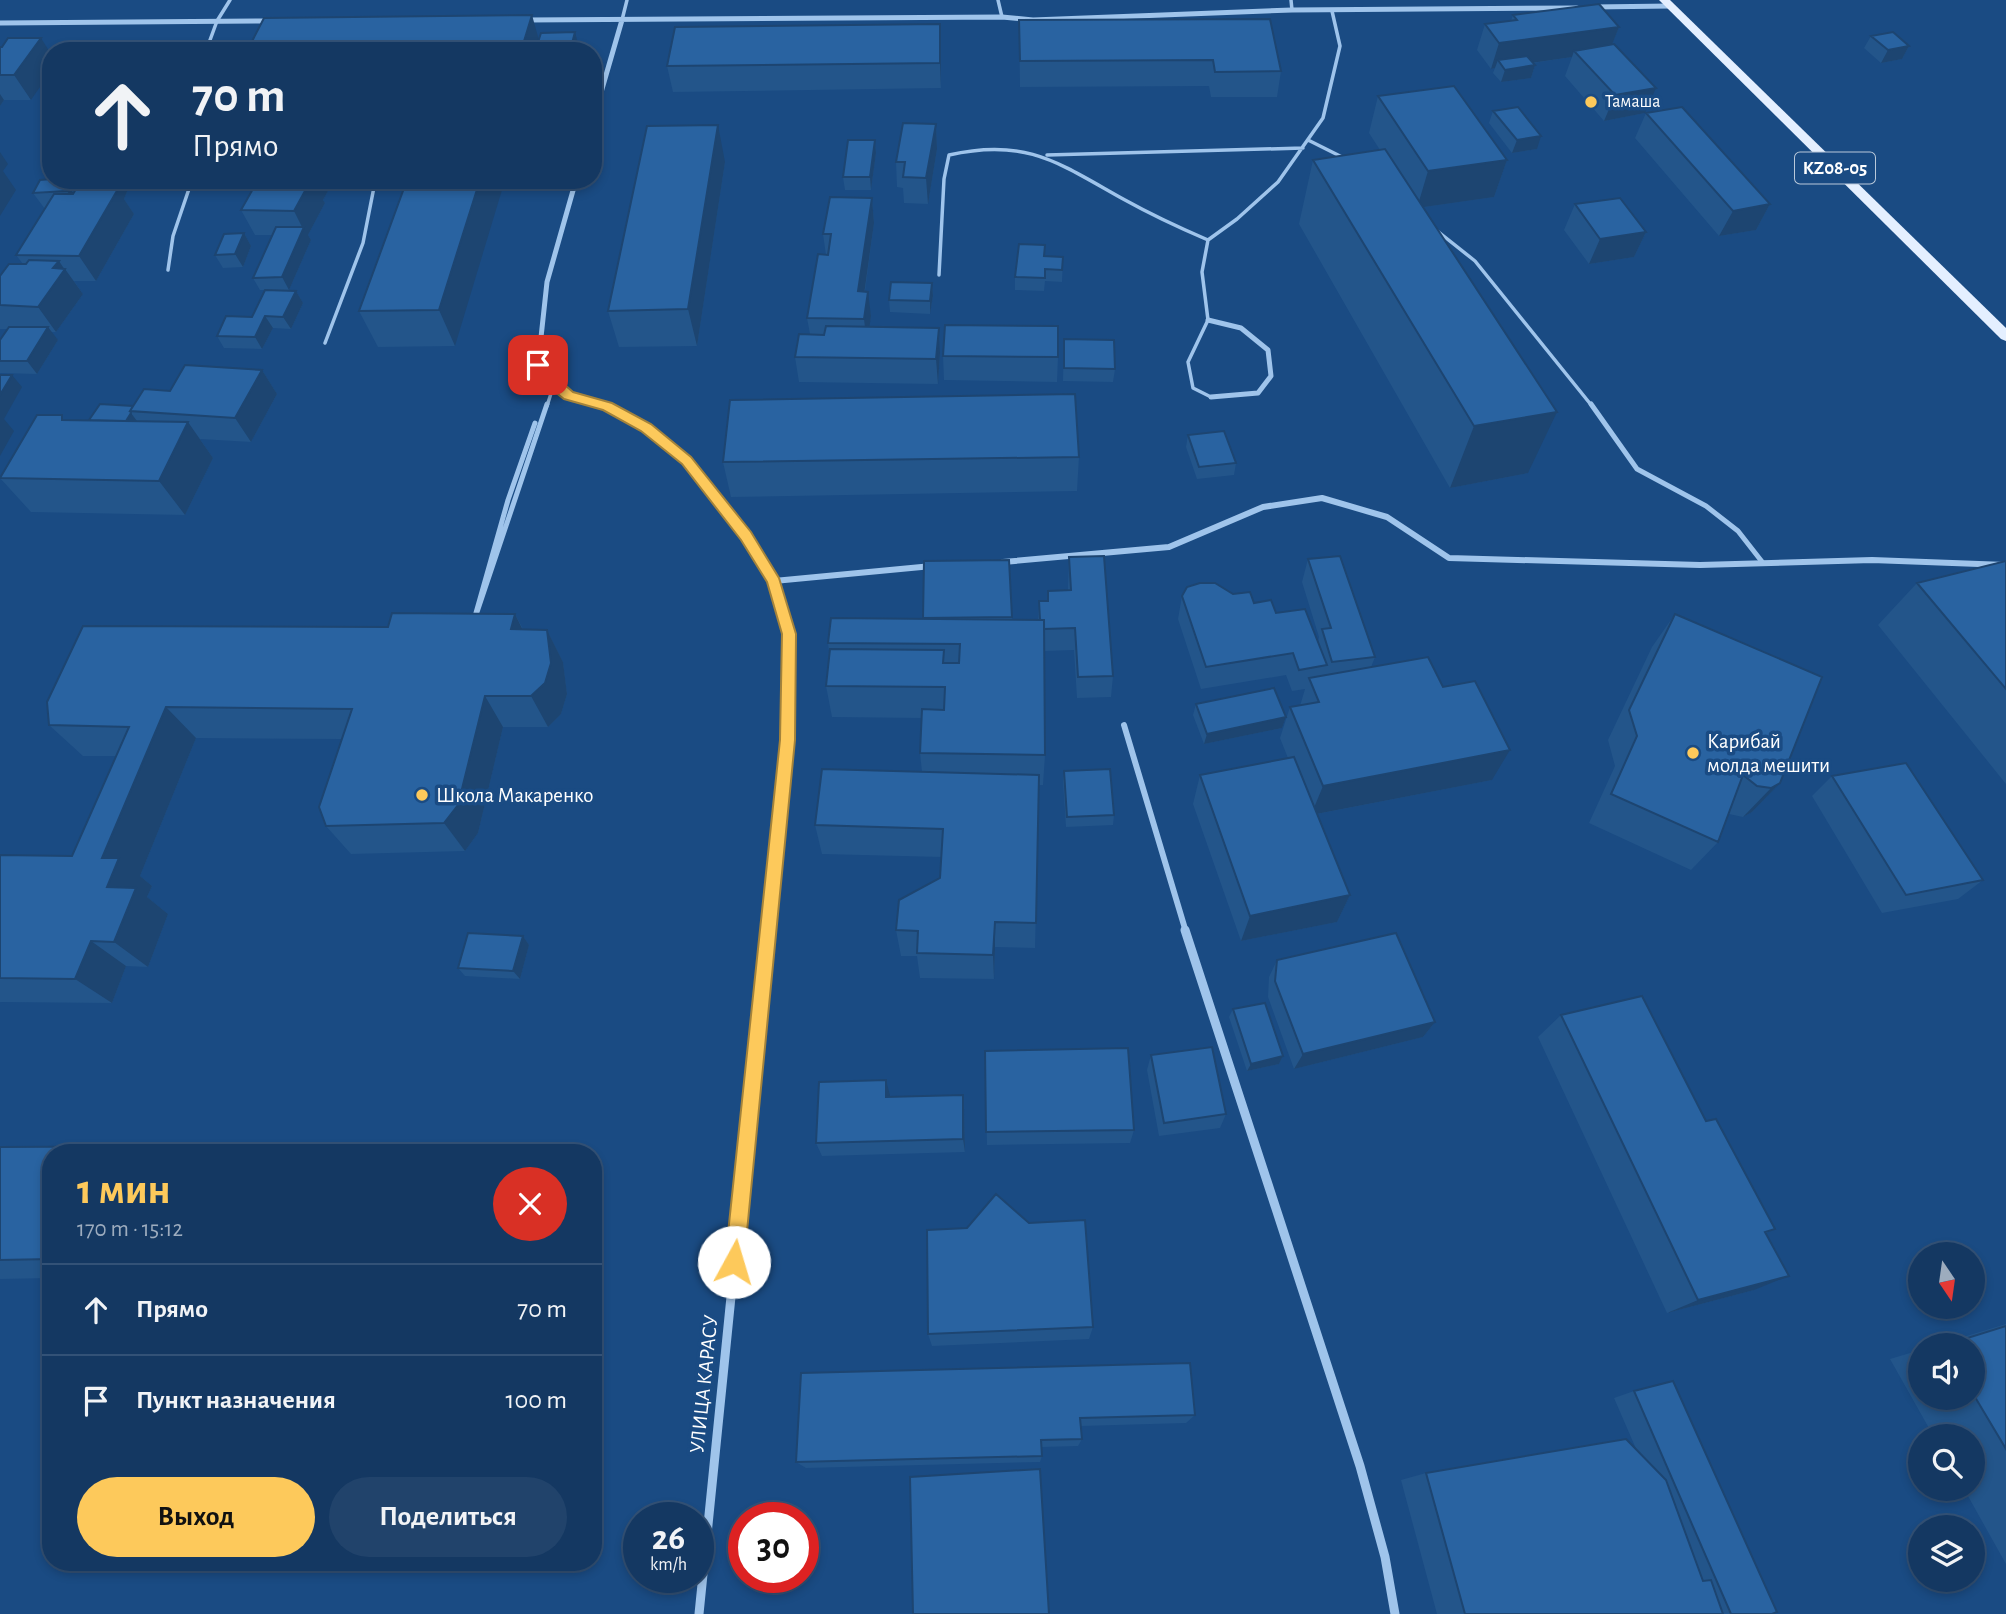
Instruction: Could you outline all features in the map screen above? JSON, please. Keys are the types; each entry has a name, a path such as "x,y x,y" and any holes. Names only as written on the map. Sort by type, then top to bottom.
{"main road":[{"name":"KZ08-05","path":"1667,3 2006,336"}],"street":[{"path":"524,20 1002,17 1033,20 1292,10 1667,3"},
{"path":"602,89 622,20"},
{"path":"0,23 273,21"},
{"path":"554,384 544,376 538,365 539,347 547,282 573,189"},
{"path":"1208,320 1241,328 1268,350 1271,376 1258,393 1211,397"},
{"name":"УЛИЦА КАРАСУ","path":"554,384 568,396 607,407 646,428 687,461 746,536 774,582 789,634 787,740 699,1614"},
{"path":"999,562 1169,547 1263,507 1322,498 1387,517 1449,558 1700,565 1872,560 2006,565"},
{"path":"774,582 944,566"},
{"path":"1124,724 1163,863 1360,1465 1385,1557 1395,1614"}],"lane":[{"path":"209,42 217,21 230,0"},
{"path":"622,20 627,0"},
{"path":"998,0 1002,17"},
{"path":"1291,0 1292,10"},
{"path":"1211,397 1193,388 1188,362 1208,320 1202,272 1208,240 1237,219 1278,182 1323,118 1340,46 1332,11"},
{"path":"1308,140 1350,162"},
{"path":"939,275 944,179 949,155 973,147 994,145 1044,155 1303,148"},
{"path":"1044,155 1148,212 1208,240"},
{"path":"168,270 173,236 189,189"},
{"path":"325,343 363,243 374,189"},
{"path":"1435,229 1475,261 1587,399 1637,470 1706,506 1738,531 1763,563"},
{"path":"535,423 508,500 470,634 554,384"}],"building":[{"path":"1599,4 1619,27 1499,43 1485,24 1517,20 1513,15"},
{"path":"532,15 524,42 252,42 264,18"},
{"path":"1270,19 1281,71 1215,72 1213,60 1020,61 1019,20"},
{"path":"940,24 940,63 667,66 675,27"},
{"path":"575,32 572,42 538,42 541,33"},
{"path":"1893,32 1909,46 1888,50 1871,36"},
{"path":"8,38 41,38 14,75 0,75 0,47"},
{"path":"1614,44 1656,88 1615,95 1574,51"},
{"path":"1527,56 1535,65 1505,70 1498,60"},
{"path":"1454,86 1507,160 1428,171 1378,96"},
{"path":"1518,107 1541,136 1517,140 1493,111"},
{"path":"1682,107 1770,204 1733,211 1646,113"},
{"path":"903,123 936,124 926,178 903,177 905,162 896,162"},
{"path":"718,125 688,309 608,311 647,126"},
{"path":"848,140 875,140 870,177 843,177"},
{"path":"1385,149 1557,412 1474,426 1313,160"},
{"path":"40,180 42,189 68,189 33,193"},
{"path":"76,189 118,189 79,256 16,255 54,194 73,194"},
{"path":"253,189 306,189 294,211 241,210"},
{"path":"404,189 477,189 439,310 359,311"},
{"path":"830,197 872,198 858,291 868,292 864,319 807,318 818,254 828,255 831,234 823,234"},
{"path":"1620,198 1646,232 1600,239 1575,204"},
{"path":"276,227 304,227 282,277 253,278"},
{"path":"244,233 235,254 215,255 224,234"},
{"path":"1019,244 1045,245 1044,256 1063,257 1062,270 1045,269 1045,278 1015,277"},
{"path":"29,260 59,261 53,268 65,269 38,307 0,305 0,276 9,264 26,264"},
{"path":"891,282 932,283 930,301 889,300"},
{"path":"265,290 296,291 283,317 265,316 255,337 217,336 226,316 252,317"},
{"path":"945,325 1058,326 1058,357 943,356"},
{"path":"826,326 939,328 936,359 795,357 799,334 824,335"},
{"path":"9,327 48,327 27,361 0,361 0,340"},
{"path":"1064,339 1114,340 1115,369 1064,368"},
{"path":"185,365 262,370 235,418 130,411 144,389 170,391"},
{"path":"0,375 12,375 0,395"},
{"path":"1075,394 1079,457 723,462 730,400"},
{"path":"100,404 133,406 126,421 89,420"},
{"path":"37,415 62,415 62,420 188,422 159,481 0,478"},
{"path":"1224,431 1236,463 1199,467 1188,435"},
{"path":"1104,556 1113,676 1078,677 1075,628 1044,629 1044,620 1040,620 1039,601 1048,601 1048,591 1071,590 1069,557"},
{"path":"1340,556 1375,657 1332,662 1322,629 1331,628 1308,559"},
{"path":"1009,560 1012,617 923,618 924,561"},
{"path":"2006,561 2006,689 1917,583"},
{"path":"1200,583 1215,583 1233,594 1250,592 1254,603 1271,600 1276,613 1305,609 1327,665 1299,670 1293,653 1206,667 1182,596 1187,587"},
{"name":"Школа Макаренко","path":"392,613 515,614 511,629 547,630 551,663 545,683 531,696 485,696 458,805 444,823 326,826 319,807 352,709 166,707 102,858 119,858 107,887 136,888 114,942 91,941 75,979 0,978 0,855 72,856 129,727 49,725 47,702 83,626 388,627"},
{"name":"Карибай молда мешити","path":"1675,614 1822,677 1780,783 1771,788 1757,786 1743,775 1718,842 1611,794 1637,736 1629,710"},
{"path":"831,618 1044,620 1045,755 920,753 922,709 944,710 945,687 826,686 830,649 944,650 943,663 959,663 960,644 828,643"},
{"path":"1428,657 1443,687 1475,681 1510,750 1323,786 1290,707 1319,702 1309,678"},
{"path":"1274,688 1286,717 1207,734 1196,704"},
{"path":"1294,757 1350,895 1250,916 1200,775"},
{"path":"1906,763 1983,880 1906,895 1832,776"},
{"path":"822,769 1039,775 1036,923 995,922 993,955 917,953 918,931 896,930 899,900 940,878 943,829 815,825"},
{"path":"1110,769 1114,815 1067,817 1064,771"},
{"path":"468,933 523,936 513,971 458,968"},
{"path":"1396,933 1435,1022 1303,1054 1275,981 1277,960"},
{"path":"1642,996 1706,1121 1716,1119 1775,1229 1765,1232 1789,1276 1698,1300 1561,1015"},
{"path":"1265,1003 1283,1056 1251,1064 1233,1009"},
{"path":"1212,1047 1226,1114 1164,1123 1151,1055"},
{"path":"1128,1048 1134,1130 986,1132 985,1051"},
{"path":"886,1080 886,1097 963,1095 963,1139 816,1143 819,1082"},
{"path":"0,1147 42,1147 42,1259 0,1260"},
{"path":"996,1194 1029,1223 1085,1220 1093,1327 928,1334 927,1230 967,1228"},
{"path":"2006,1326 2006,1449 1983,1410 1985,1410 1984,1333"},
{"path":"1190,1363 1195,1415 1080,1418 1082,1439 1041,1440 1042,1456 796,1462 801,1373"},
{"path":"1673,1381 1777,1612 1731,1614 1634,1391"},
{"path":"1626,1439 1666,1480 1703,1581 1711,1580 1723,1614 1465,1614 1426,1473"},
{"path":"1040,1469 1049,1614 913,1614 910,1477"}],"place":[{"name":"Тамаша","path":"1591,102"},
{"name":"Карибай молда мешити","path":"1693,753"},
{"name":"Школа Макаренко","path":"422,795"}],"route":[{"path":"538,365 544,376 568,396 607,407 646,428 687,461 746,536 774,582 789,634 787,740 734,1262"}]}
